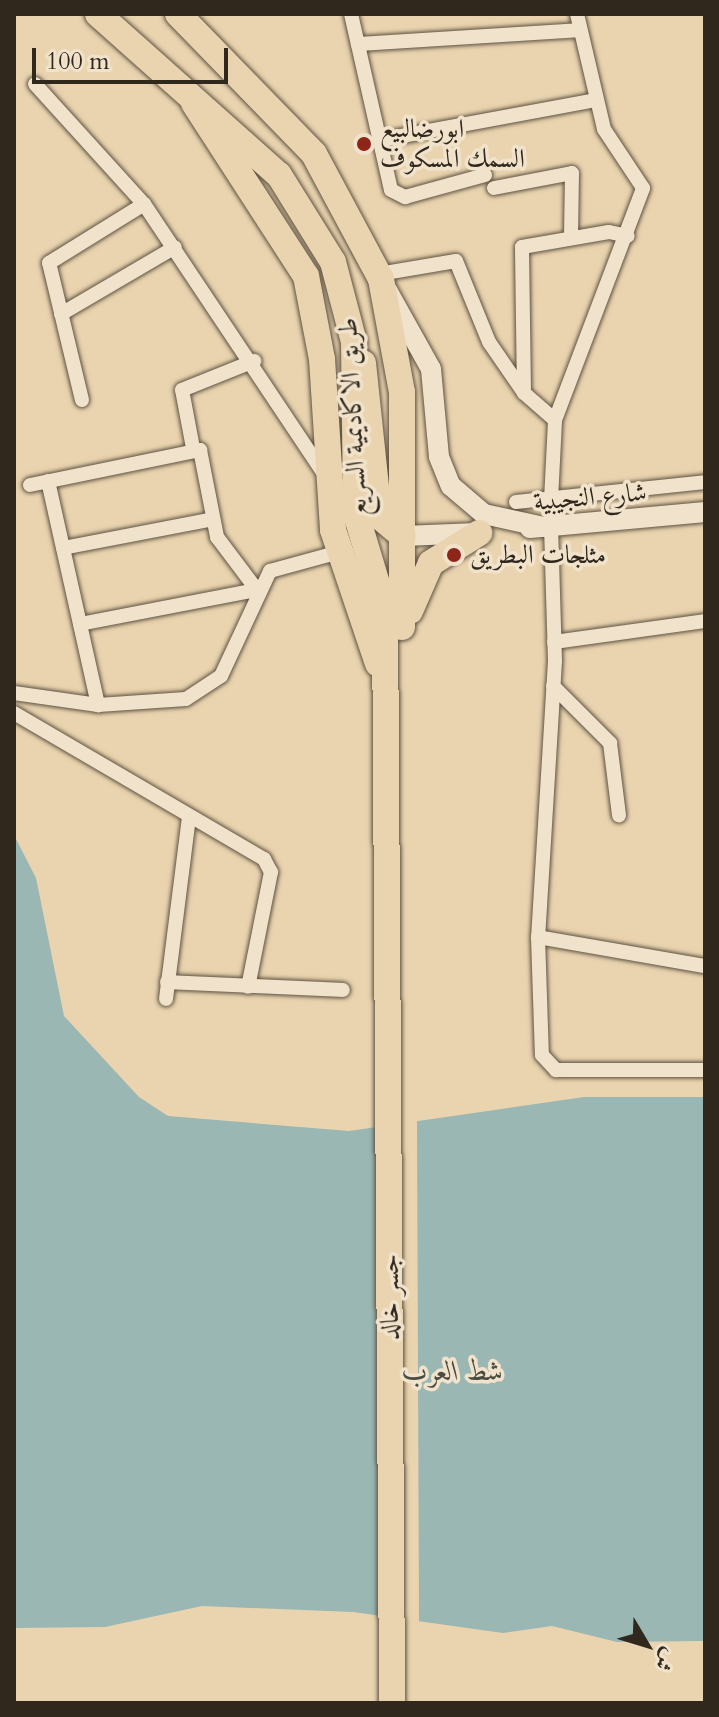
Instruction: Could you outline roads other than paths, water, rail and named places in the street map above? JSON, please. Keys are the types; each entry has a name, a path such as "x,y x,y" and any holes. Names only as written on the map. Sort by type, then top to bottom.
{"highway":[{"name":"طريق الاكاديمية السريع","path":"98,14 129,23 187,89 265,160 312,223 341,282 354,342 356,514 385,599 386,681 396,768"},
{"name":"طريق الاكاديمية السريع","path":"178,14 314,154 380,276 402,392 402,650 396,768"},
{"path":"187,89 306,276 322,359 330,481 339,552 386,681"},
{"path":"354,342 371,396 379,516 403,536"},
{"path":"402,650 424,572 448,547 479,533"},
{"path":"396,768 397,988"},
{"name":"جسر خالد","path":"392,1703 397,988"},
{"name":"جسر خالد","path":"397,988 407,1703"}],"main road":[{"path":"380,276 431,369 439,457 451,486 484,514 547,527"},
{"name":"شارع النجيبية","path":"403,536 479,533 705,512"}],"street":[{"path":"351,14 388,186 398,197 485,175"},
{"path":"551,500 555,420 628,236 643,188 610,142 595,100 577,14"},
{"path":"358,44 579,30"},
{"path":"35,84 144,204 254,361 330,481"},
{"path":"380,140 595,100"},
{"path":"494,188 572,173 571,236"},
{"path":"82,400 48,269 52,258 144,204"},
{"path":"524,393 522,247 571,236 628,236"},
{"path":"61,314 175,247"},
{"path":"380,276 456,261 483,331 524,393 555,420"},
{"path":"254,361 182,390 193,448 204,456 213,519 226,555 257,590"},
{"path":"30,485 193,448"},
{"path":"48,481 98,705"},
{"path":"516,502 705,482"},
{"path":"63,548 213,519"},
{"path":"547,527 554,642 538,937 538,1010 548,1065 705,1070"},
{"path":"14,693 98,705 167,705 205,689 232,660 257,590 279,564 339,552"},
{"path":"80,624 257,590"},
{"path":"554,642 705,621"},
{"path":"553,686 610,743 619,815"},
{"path":"14,713 269,865 248,987"},
{"path":"166,999 189,816"},
{"path":"538,937 705,966"},
{"path":"167,982 343,990"}],"water":[{"name":"شط العرب","path":"14,835 36,878 64,1016 139,1097 168,1116 349,1131 584,1097 705,1097 705,1641 617,1642 552,1626 503,1633 353,1612 202,1606 105,1627 14,1628"}],"place":[{"name":"ابورضالبيع السمك المسكوف","path":"364,144"},
{"name":"مثلجات البطريق","path":"454,555"}]}
